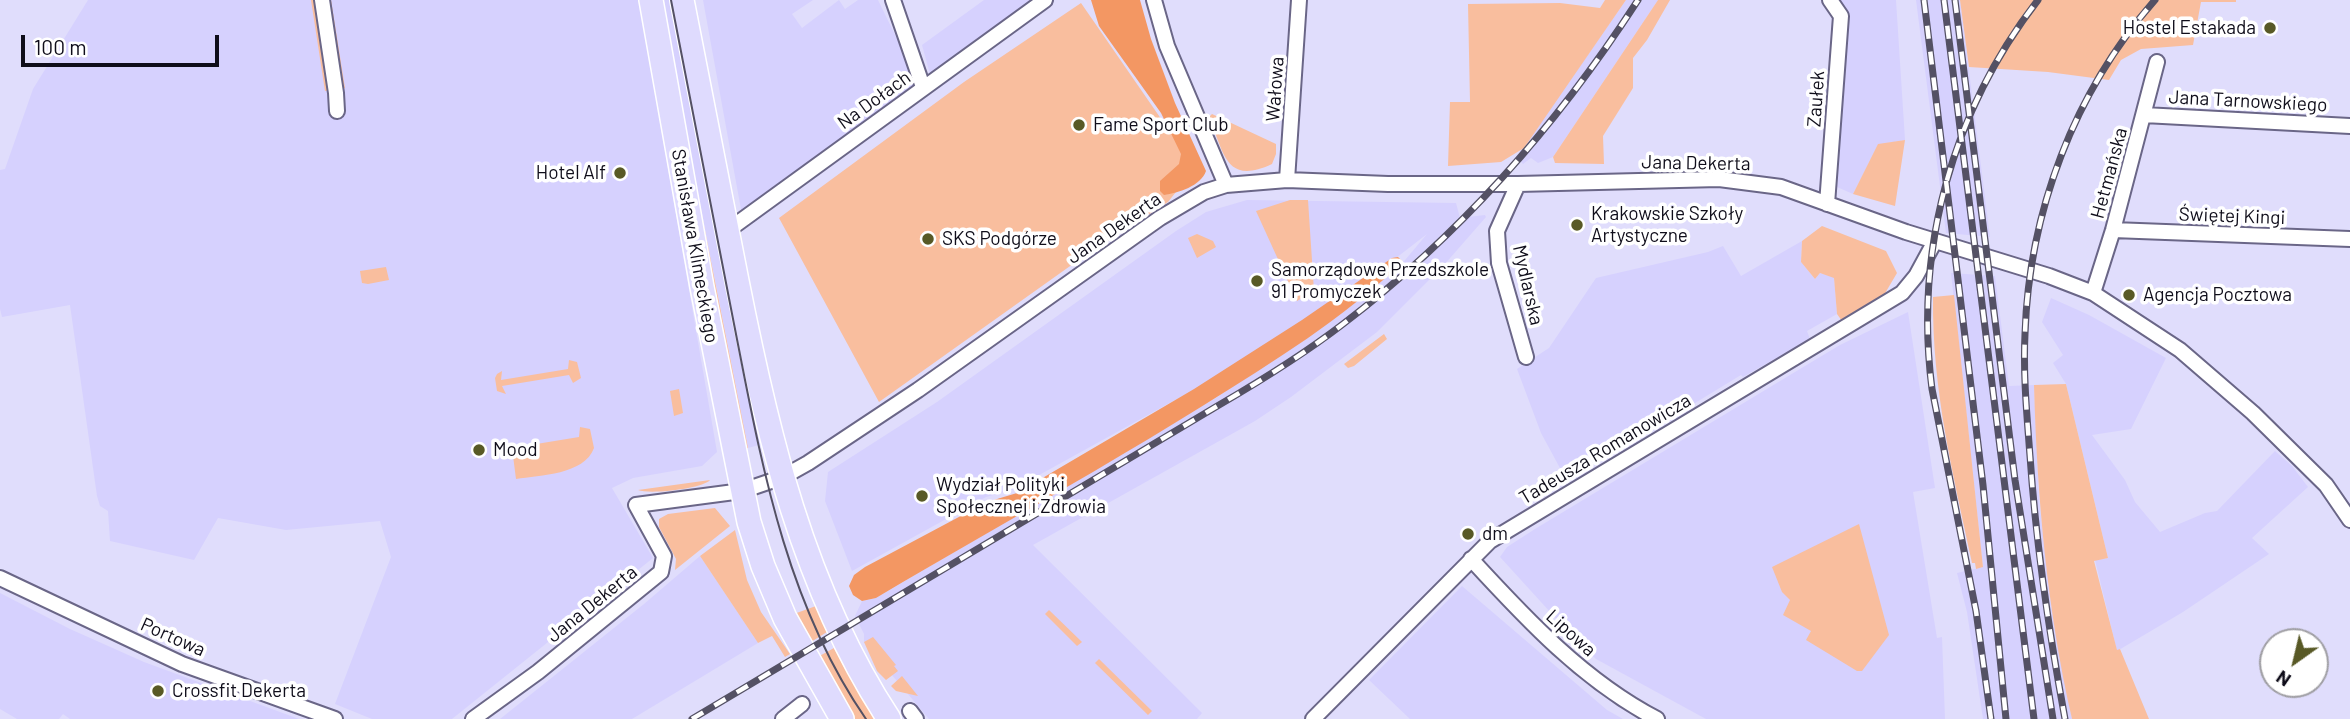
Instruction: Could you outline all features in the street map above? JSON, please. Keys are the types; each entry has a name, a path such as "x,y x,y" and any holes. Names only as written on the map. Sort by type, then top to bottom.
{"main road":[{"name":"Stanisława Klimeckiego","path":"652,0 699,274 755,544 796,641 842,719"},
{"name":"Stanisława Klimeckiego","path":"682,0 759,391 783,477 842,638 863,678 905,716"}],"street":[{"path":"322,0 337,111"},
{"path":"893,0 923,87"},
{"name":"Na Dołach","path":"727,231 1045,0"},
{"path":"1154,0 1167,46 1226,185"},
{"name":"Wałowa","path":"1287,180 1299,0"},
{"name":"Zaułek","path":"1827,204 1842,16 1830,0"},
{"name":"Hetmańska","path":"2093,293 2113,230 2157,62"},
{"name":"Jana Tarnowskiego","path":"2144,115 2350,126"},
{"name":"Jana Dekerta","path":"473,719 538,672 661,572 664,556 636,505 742,491 783,477 918,390 1160,218 1204,192 1226,185 1287,180 1388,184 1518,184 1719,179 1781,187 2093,293 2180,350 2253,413 2326,485 2350,520"},
{"name":"Mydlarska","path":"1518,184 1497,231 1499,263 1526,357"},
{"name":"Świętej Kingi","path":"2113,230 2350,239"},
{"name":"Tadeusza Romanowicza","path":"1313,719 1502,532 1902,293 1916,276 1935,240"},
{"name":"Lipowa","path":"1472,559 1532,624 1571,660 1606,687 1657,719"},
{"name":"Portowa","path":"0,578 182,664 334,719"},
{"path":"783,719 802,704"}],"shaded area":[{"path":"88,0 639,0 717,452 702,466 633,478 612,488 653,558 452,719 372,719 335,704 391,557 380,521 286,530 218,518 194,560 110,541 108,511 100,506 97,496 70,305 2,317 0,309 0,170 5,169 33,89"},
{"path":"311,0 316,0 330,90 325,91"},
{"path":"326,0 331,0 345,88 340,89"},
{"path":"660,0 674,0 762,444 748,448"},
{"path":"703,0 813,0 792,14 802,28 839,0 845,9 858,0 878,0 899,43 915,87 742,215"},
{"path":"984,0 1034,0 930,74 922,45"},
{"path":"1091,0 1140,0 1151,39 1175,103 1206,171 1199,181 1188,188 1164,195 1160,191 1160,181 1179,164 1181,154 1161,113 1099,26"},
{"path":"1605,0 1626,0 1524,148 1501,162 1448,166 1450,102 1470,102 1468,4 1560,3 1600,8"},
{"path":"1626,0 1658,0 1553,157 1538,163 1531,158 1523,164 1516,157"},
{"path":"1658,0 1670,0 1647,40 1633,58 1633,88 1603,136 1604,164 1555,163 1553,157"},
{"path":"1840,0 1896,0 1905,140 1878,145 1853,194 1837,187 1848,13"},
{"path":"1916,0 1960,0 1990,237 1946,233"},
{"path":"1960,0 2236,2 2201,2 2193,45 2141,49 2121,60 2109,80 2048,72 1969,67"},
{"name":"SKS Podgórze","path":"1081,3 1195,168 1168,202 1080,259 879,402 779,218 964,82"},
{"path":"668,44 748,448 745,449 702,244"},
{"path":"1212,114 1276,144 1272,164 1256,170 1244,171 1235,168 1223,153 1209,117"},
{"path":"1905,140 1895,206 1853,194 1878,144"},
{"path":"1247,200 1456,203 1460,218 1486,217 1444,265 1377,332 1291,397 1255,421 1033,545 1202,713 1197,719 929,719 864,642 864,634 855,616 862,601 876,598 1216,398 1357,301 1400,266 1427,234 1316,320 1012,490 986,497 852,571 825,501 828,472 937,402 1176,231 1206,212"},
{"path":"1290,200 1308,200 1314,291 1297,301 1256,211"},
{"path":"1822,226 1886,251 1897,273 1884,295 1842,321 1837,314 1834,278 1820,273 1815,279 1801,262 1802,241"},
{"path":"1197,234 1213,241 1216,247 1197,258 1188,238"},
{"path":"1802,241 1801,262 1815,279 1820,273 1834,277 1837,314 1807,331 1810,339 1743,377 1741,375 1567,481 1541,433 1517,369 1549,348 1596,278 1708,252 1723,246 1741,276"},
{"path":"1398,257 1402,261 1400,266 1343,312 1308,338 1202,406 876,598 862,601 853,595 849,586 854,575 865,567 987,502 1017,493 1194,389 1392,258"},
{"path":"386,267 389,280 362,283 360,271"},
{"path":"1951,273 1995,276 2009,386 2034,385 2039,499 2051,605 2072,719 1983,719 1967,612 1957,573 1983,567"},
{"path":"1954,295 1983,567 1976,569 1975,563 1972,563 1951,464 1936,366 1933,297"},
{"path":"2051,298 2089,315 2166,358 2131,429 2092,435 2125,480 2135,502 2160,532 2205,513 2217,511 2275,451 2292,466 2308,487 2252,538 2269,554 2183,612 2117,651 2095,560 2108,558 2066,384 2053,363 2063,355 2042,322"},
{"path":"1908,312 1935,488 1913,492 1937,638 1942,637 1945,719 1706,719 1596,659 1500,557 1507,547 1535,529 1790,375 1840,345"},
{"path":"1384,334 1387,339 1354,366 1348,368 1344,364"},
{"path":"569,360 577,362 581,378 573,383 569,375 502,386 506,394 497,391 495,378 502,371 501,380 568,369"},
{"path":"2066,384 2108,558 2094,561 2117,650 2120,649 2149,719 2072,719 2056,636 2045,553 2034,385"},
{"path":"679,389 683,413 674,416 670,391"},
{"path":"580,427 590,429 594,448 581,464 549,475 516,479 512,448 579,437"},
{"path":"710,480 698,486 677,490 638,490"},
{"path":"715,508 730,526 675,570 676,559 659,527 659,519 668,514"},
{"path":"1859,524 1889,635 1862,671 1857,671 1806,640 1811,631 1783,615 1790,600 1782,592 1772,567"},
{"path":"735,530 747,580 761,612 790,654 785,657 772,636 758,643 700,556"},
{"path":"700,556 758,643 632,719 500,719 644,604"},
{"path":"1462,586 1607,710 1623,719 1410,719 1369,680"},
{"path":"0,593 70,629 144,662 299,719 70,719 63,714 59,719 17,719 0,709"},
{"path":"816,606 827,632 806,645 791,615"},
{"path":"1049,610 1082,642 1077,646 1045,614"},
{"path":"873,637 898,671 886,680 877,671 864,642"},
{"path":"834,648 879,719 852,719 814,659"},
{"path":"1099,659 1152,711 1148,715 1095,663"},
{"path":"902,676 918,696 896,691 891,686"}],"tram line":[{"path":"671,0 766,478 796,579 815,627 838,674 866,719"}],"railway":[{"path":"692,719 1251,386 1343,324 1428,253 1505,175 1575,90 1638,0"},
{"path":"1924,0 1983,485 2006,719"},
{"path":"1944,0 2034,719"},
{"path":"1955,0 2015,480 2053,719"},
{"path":"1991,719 1976,611 1932,389 1928,337 1929,285 1935,234 1946,184 1962,135 1983,88 2008,43 2038,0"},
{"path":"2065,719 2044,588 2033,489 2025,365 2028,288 2047,199 2079,114 2126,36 2155,0"}],"place":[{"name":"Hostel Estakada","path":"2270,28"},
{"name":"Fame Sport Club","path":"1079,125"},
{"name":"Hotel Alf","path":"620,173"},
{"name":"Krakowskie Szkoły Artystyczne","path":"1577,225"},
{"name":"SKS Podgórze","path":"928,239"},
{"name":"Samorządowe Przedszkole 91 Promyczek","path":"1257,281"},
{"name":"Agencja Pocztowa","path":"2129,295"},
{"name":"Mood","path":"479,450"},
{"name":"Wydział Polityki Społecznej i Zdrowia","path":"922,496"},
{"name":"dm","path":"1468,534"},
{"name":"Crossfit Dekerta","path":"158,691"}]}
